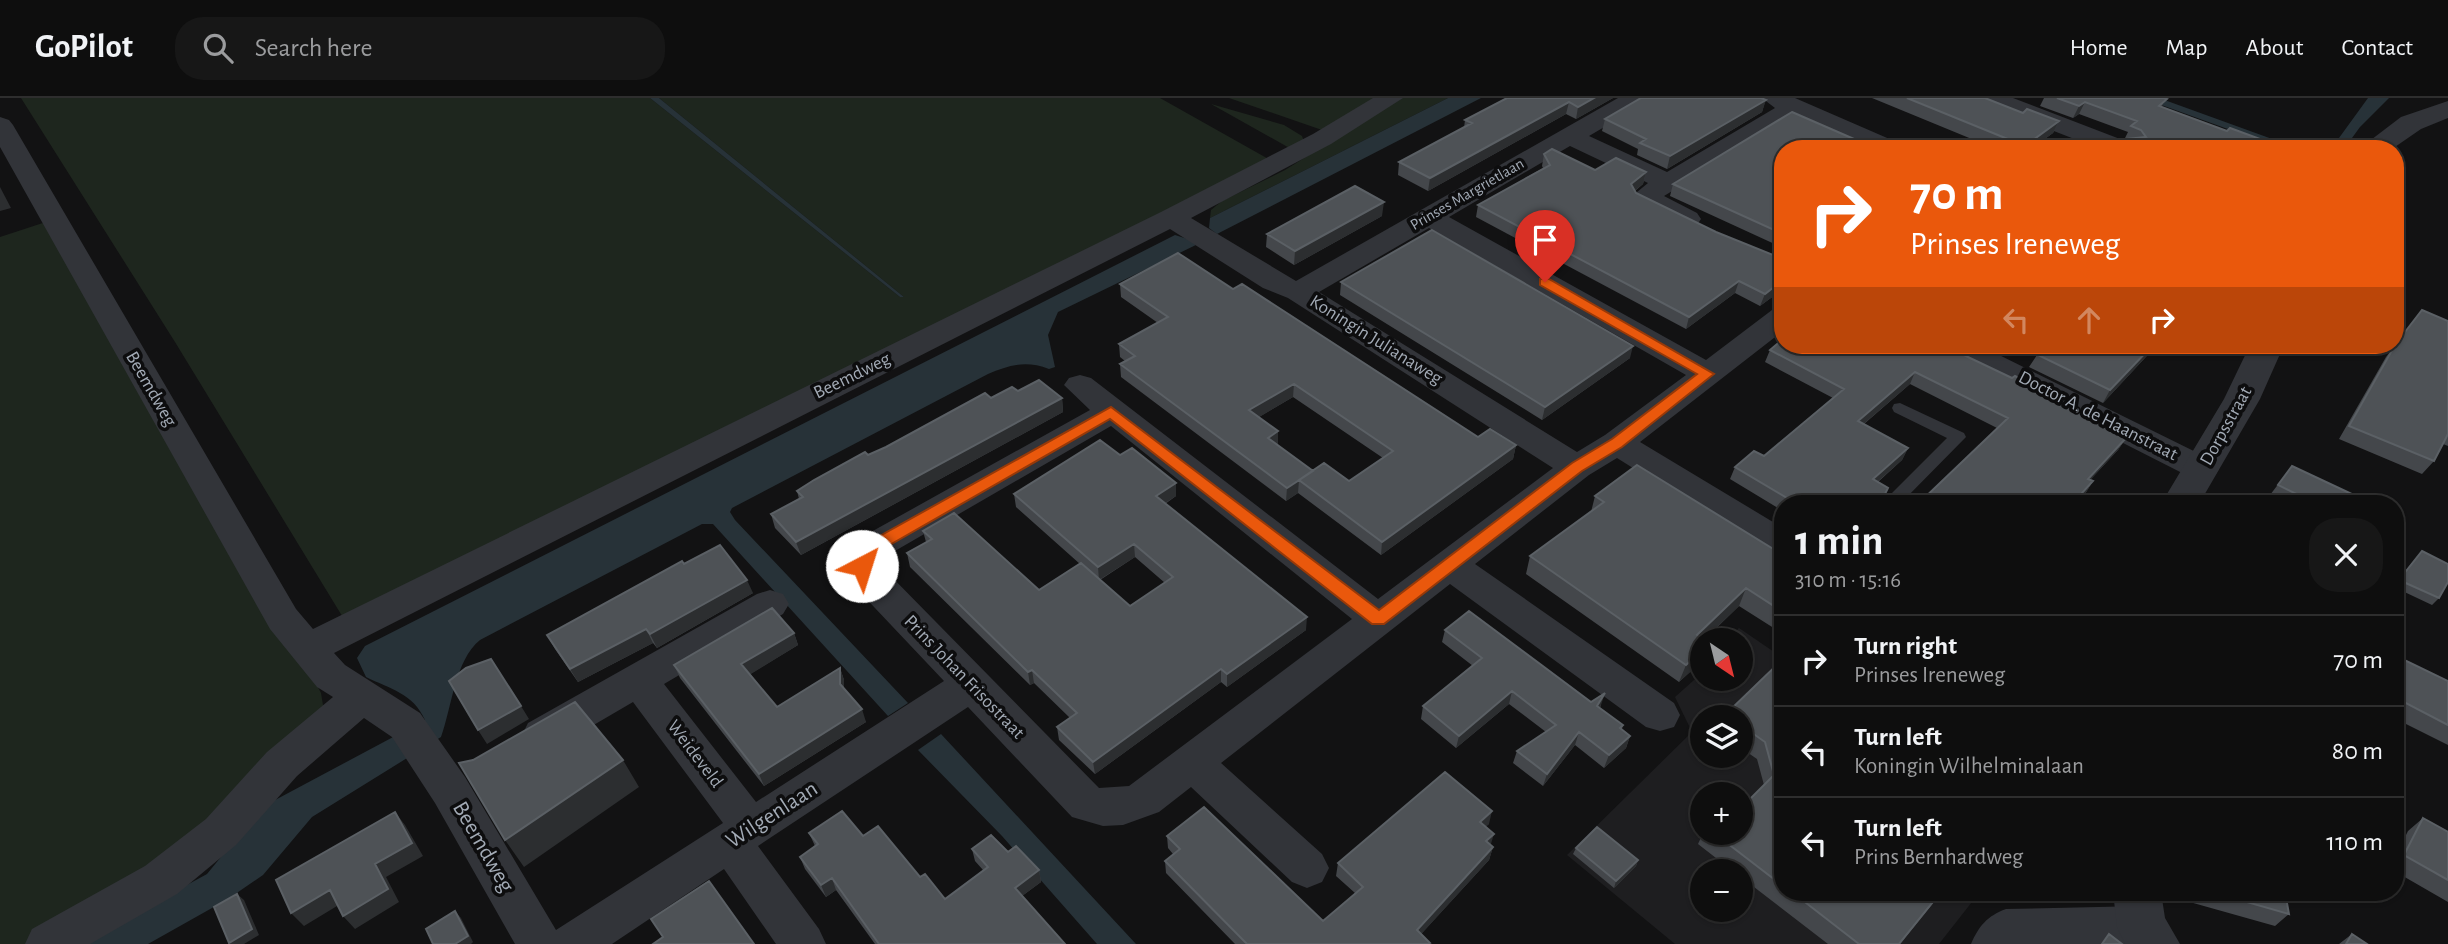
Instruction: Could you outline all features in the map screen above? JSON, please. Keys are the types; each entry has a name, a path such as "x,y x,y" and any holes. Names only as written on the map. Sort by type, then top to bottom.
{"street":[{"name":"Beemdweg","path":"309,648 1171,218 1322,139 1391,98"},
{"name":"Prinses Margrietlaan","path":"1298,292 1636,98"},
{"path":"1991,98 2101,140"},
{"path":"1712,231 1644,198 1784,102 1871,140"},
{"path":"2387,140 2411,123 2448,109"},
{"name":"Beemdweg","path":"0,125 283,619 331,676 363,695 415,738 540,944"},
{"path":"1569,136 1668,183"},
{"path":"1428,216 1707,374"},
{"name":"Koningin Julianaweg","path":"1171,218 1273,282 1298,292 1577,467"},
{"path":"1307,868 1192,762 1577,467 1617,443 1774,324"},
{"name":"Doctor A. de Haanstraat","path":"1973,354 2202,469"},
{"name":"Dorpsstraat","path":"2186,495 2242,399 2263,354"},
{"path":"1080,385 1378,620"},
{"name":"Prins Johan Frisostraat","path":"1111,412 875,546 864,556 862,566 870,579 970,685 1087,804 1106,809 1125,809 1192,762"},
{"path":"1617,443 1774,539"},
{"path":"1449,564 1660,715"},
{"path":"511,753 770,604"},
{"name":"Weideveld","path":"639,680 741,835 803,944"},
{"name":"Wilgenlaan","path":"573,944 970,685"},
{"path":"48,944 162,880 221,832 282,764 363,695"},
{"path":"1994,944 2006,929 2145,921"}],"lane":[{"path":"1899,495 1958,438 1900,408"}],"shaded area":[{"path":"21,98 650,98 900,297 904,297 659,98 1160,98 1272,161 350,629 175,342"},
{"path":"650,98 659,98 904,297 900,297"},
{"path":"1229,98 1384,98 1322,130"},
{"path":"1400,98 1448,98 1210,218 1211,210 1222,201 1285,170"},
{"path":"1448,98 1481,98 1217,234 1209,228 1210,218"},
{"path":"2142,98 2159,98 2275,140 2258,140"},
{"path":"2368,98 2389,98 2351,140 2338,140"},
{"path":"1211,104 1284,125 1302,136 1305,144 1293,150"},
{"path":"52,220 297,646 321,693 324,711 196,853 29,944 0,944 0,237"},
{"path":"1175,235 1200,243 1058,312 1048,335 1055,367 1049,369 1018,365 988,374 732,508 730,512 735,520 908,703 888,716 713,524 702,524 480,640 465,659 441,737 312,817 263,875 228,899 148,944 79,944 207,874 262,807 425,720 407,698 366,677 357,658 365,646"},
{"path":"1754,638 1774,652 1774,901 1973,901 1939,944 1675,944 1567,855 1690,734 1690,768 1753,768 1753,705 1690,705 1690,728 1675,697 1690,684 1690,691 1754,691"},
{"path":"941,734 1136,944 1097,944 1002,836 918,750"}],"building":[{"path":"1507,98 1594,98 1578,107 1569,102 1430,178 1399,162 1472,123 1465,120"},
{"path":"1641,98 1766,100 1670,156 1640,143 1646,139 1605,119"},
{"path":"1907,98 1985,98 2023,113 2027,109 2059,121 2033,140 2010,140"},
{"path":"2057,98 2164,98 2167,99 2159,106 2227,131 2230,128 2263,140 2116,140 2146,137 2141,130 2131,126 2137,121 2085,102 2079,106"},
{"path":"1792,112 1856,140 1774,140 1774,230 1673,184"},
{"path":"1552,149 1595,170 1616,158 1646,172 1631,184 1636,193 1716,232 1774,255 1774,287 1765,294 1739,281 1689,317 1478,205 1550,165 1544,154"},
{"path":"1355,186 1384,202 1295,251 1267,234"},
{"path":"1432,230 1633,346 1545,407 1341,282"},
{"path":"1178,253 1233,289 1242,284 1478,437 1490,429 1516,445 1382,542 1299,480 1287,488 1120,364 1135,356 1119,344 1168,317 1120,284","holes":["1294,384 1393,451 1349,481 1324,463 1313,471 1268,438 1278,431 1249,410"]},
{"path":"2422,310 2448,321 2448,434 2434,461 2349,426 2390,354 2404,354 2404,333"},
{"path":"1778,354 1962,354 2012,378 2015,376 2122,430 2118,434 2126,438 2088,479 2093,481 2080,495 1927,495 2008,418 1915,372 1858,421 1908,448 1873,479 1888,488 1885,494 1900,495 1782,495 1735,467 1754,451 1764,456 1844,389"},
{"path":"2036,354 2144,354 2110,390"},
{"path":"1039,380 1062,398 796,542 771,514 803,497 797,491 865,452 868,455 886,447 985,393 991,398 1012,387 1018,391"},
{"path":"1100,440 1120,455 1132,448 1176,483 1156,496 1307,617 1227,674 1221,669 1093,762 1057,727 1077,713 1032,670 1028,672 907,553 932,539 923,531 954,513 1039,590 1081,563 1130,606 1173,577 1134,544 1098,567 1014,494"},
{"path":"1637,465 1774,549 1774,606 1746,588 1704,628 1690,628 1690,661 1686,665 1530,556 1604,502 1595,496"},
{"path":"2292,466 2354,495 2299,495 2278,485"},
{"path":"720,545 747,580 650,634 646,629 570,669 547,635 682,561 684,564"},
{"path":"2422,551 2448,564 2448,582 2439,598 2404,582 2404,574"},
{"path":"772,608 794,633 741,664 777,707 840,668 840,684 862,709 759,774 674,665"},
{"path":"1469,611 1591,702 1605,693 1597,706 1623,725 1620,728 1630,736 1609,755 1579,732 1547,774 1517,751 1556,725 1512,691 1459,736 1423,706 1482,658 1445,630"},
{"path":"491,659 521,706 478,730 449,681 466,668"},
{"path":"2404,660 2448,681 2448,725 2404,702"},
{"path":"1774,668 1774,775 1765,742 1753,734 1753,705 1735,705 1750,691 1754,691 1754,687"},
{"path":"575,702 623,760 505,840 459,763 473,760"},
{"path":"1445,772 1492,811 1480,822 1494,834 1486,841 1493,847 1417,930 1430,943 1428,944 1247,944 1165,861 1180,849 1167,836 1204,807 1323,921 1363,887 1338,863"},
{"path":"1774,775 1774,879 1753,863 1753,859 1748,859 1730,845 1753,845 1753,796"},
{"path":"842,811 863,836 878,826 920,877 925,874 945,899 988,867 972,849 991,835 1008,852 1016,846 1039,870 1015,888 1065,944 879,944 832,878 821,885 800,857 818,844 809,833"},
{"path":"395,812 412,843 375,864 388,889 343,916 330,890 291,913 276,880"},
{"path":"2423,818 2448,832 2448,880 2404,855"},
{"path":"1597,827 1638,860 1616,881 1576,848"},
{"path":"709,881 754,944 653,944 663,937 651,919"},
{"path":"237,894 252,929 229,943 214,907"},
{"path":"1804,901 1934,901 1899,944 1859,944"},
{"path":"2244,901 2287,901 2289,914"},
{"path":"455,911 468,936 455,944 433,944 426,929"},
{"path":"2109,934 2122,944 2102,944"},
{"path":"2352,934 2367,944 2346,944"}],"route":[{"path":"862,566 864,556 875,546 1111,412 1378,620 1577,467 1617,443 1707,374 1545,282"}]}
